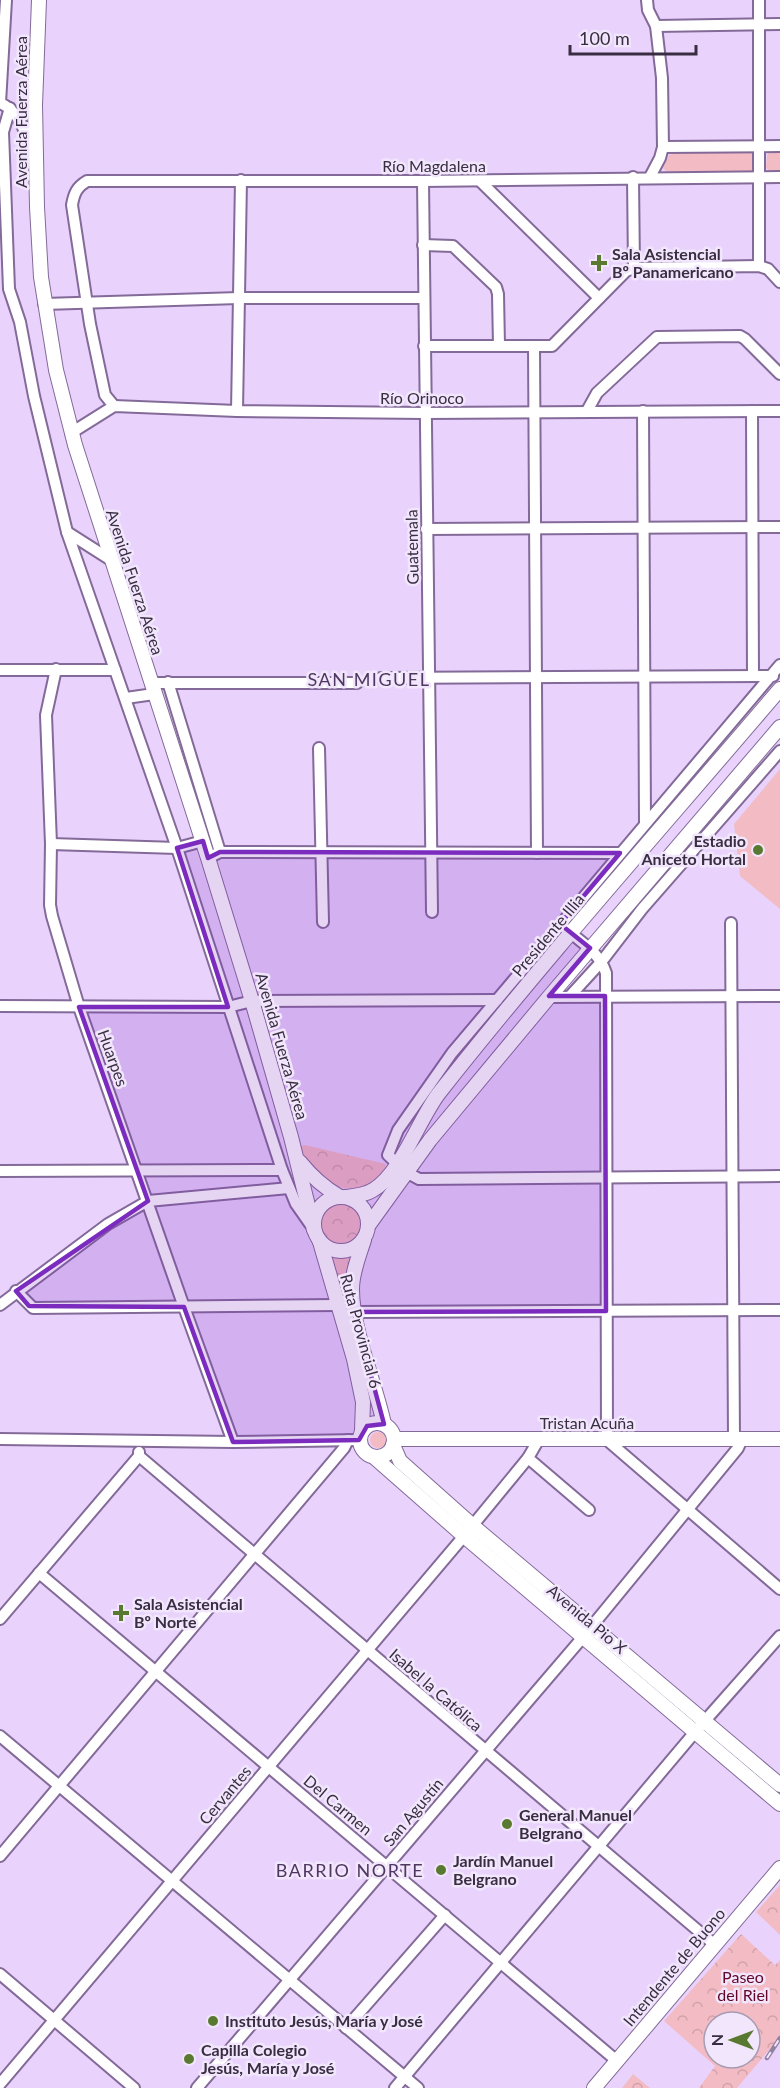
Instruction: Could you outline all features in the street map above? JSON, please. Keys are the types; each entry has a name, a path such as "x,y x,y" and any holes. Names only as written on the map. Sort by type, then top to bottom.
{"main road":[{"name":"Avenida Fuerza Aérea","path":"39,0 35,105 40,278 71,433 203,841 214,855 317,1235"},
{"name":"Presidente Illia","path":"369,1226 402,1168 424,1114 437,1095 566,929 780,689"},
{"name":"Presidente Illia","path":"343,1197 373,1190 402,1168 430,1140 590,948 720,808 780,727"},
{"path":"297,1158 312,1178 325,1188 360,1205 368,1218 369,1226 364,1240 358,1246 343,1252 334,1251 317,1235 316,1214 332,1198 343,1197"},
{"name":"Ruta Provincial 6","path":"317,1235 354,1359 364,1414 356,1437"},
{"name":"Ruta Provincial 6","path":"364,1240 355,1268 352,1289 354,1312 384,1424"},
{"path":"372,1423 384,1424 391,1430 393,1442 383,1456 374,1457 364,1451 356,1437 372,1423"},
{"name":"Tristan Acuña","path":"393,1442 539,1439 780,1439"},
{"name":"Avenida Pio X","path":"393,1442 400,1461 469,1531"},
{"name":"Avenida Pio X","path":"374,1457 469,1531 587,1632 695,1732 780,1804"},
{"name":"Avenida Pio X","path":"587,1632 705,1722 780,1785"},
{"name":"Intendente de Buono","path":"594,2088 780,1868"}],"street":[{"path":"6,0 3,132 9,290 20,322 34,396 67,532 177,848 282,1170 296,1203 317,1235"},
{"path":"647,0 648,10 656,26 662,78 663,147 650,177"},
{"path":"759,0 759,266"},
{"path":"656,26 780,24"},
{"path":"5,106 17,115 36,157"},
{"path":"663,147 780,146"},
{"path":"633,177 633,268"},
{"name":"Río Magdalena","path":"88,301 72,205 74,194 79,186 87,181 480,181 633,177 780,177"},
{"path":"237,411 241,180"},
{"name":"Guatemala","path":"423,181 432,912"},
{"path":"480,181 599,298"},
{"path":"423,245 453,246 496,287 499,346"},
{"path":"424,346 552,346 626,271 633,268 759,266 768,269 780,282"},
{"path":"44,304 239,297 424,298"},
{"path":"71,433 114,406 105,395 90,324 88,301"},
{"path":"587,411 597,393 657,337 740,336 780,374"},
{"path":"534,346 537,853"},
{"name":"Río Orinoco","path":"114,406 237,411 425,413 780,411"},
{"path":"643,411 645,824"},
{"path":"752,411 753,676"},
{"path":"426,529 780,528"},
{"path":"67,532 111,560"},
{"path":"780,665 776,676 620,854 566,929 497,1000 452,1053 398,1130 388,1155 419,1179 780,1176"},
{"name":"Huarpes","path":"56,669 46,715 52,916 79,1007 233,1442"},
{"path":"0,670 115,670"},
{"path":"381,678 776,676"},
{"path":"126,698 168,682 357,683"},
{"path":"168,682 214,855 620,854"},
{"path":"319,748 323,922"},
{"path":"570,996 602,961 720,808 780,751"},
{"path":"51,844 177,848 203,841"},
{"path":"730,923 734,1310 738,1439"},
{"path":"566,929 602,961 606,973 607,1440 780,1589"},
{"path":"549,996 780,996"},
{"path":"0,1006 228,1007 252,1001 497,1000"},
{"path":"0,1171 282,1170"},
{"path":"0,1305 108,1224 148,1201 289,1188"},
{"path":"16,1291 33,1308 337,1305"},
{"path":"354,1312 780,1310"},
{"path":"0,1439 233,1442 356,1437"},
{"path":"0,1856 344,1448 356,1437"},
{"name":"Cervantes","path":"0,2084 469,1531 528,1458 539,1439"},
{"name":"San Agustín","path":"197,2088 587,1632 738,1448 738,1439"},
{"path":"0,1619 139,1456 140,1442"},
{"name":"Isabel la Católica","path":"139,1456 715,1945"},
{"path":"528,1458 589,1510"},
{"name":"Del Carmen","path":"39,1573 617,2061"},
{"path":"395,2088 695,1732 780,1636"},
{"path":"0,1736 418,2088"},
{"path":"346,2028 445,1915"},
{"path":"0,1974 134,2088"}],"highlighted area":[{"path":"203,841 208,858 220,852 620,853 560,924 590,948 549,996 605,996 606,1311 354,1312 384,1424 367,1426 359,1440 233,1442 184,1307 29,1306 16,1291 148,1201 79,1007 228,1007 177,848"}],"green space":[{"path":"753,152 756,154 756,169 752,171 667,172 663,168 669,155 675,153"},
{"path":"770,152 780,152 780,172 771,172 766,168 767,155"},
{"name":"Estadio Aniceto Hortal","path":"780,769 780,909 740,876 734,824"},
{"path":"305,1145 386,1164 383,1172 372,1182 350,1189 339,1187 319,1176 311,1167 301,1146"},
{"path":"340,1203 355,1209 361,1224 355,1239 340,1245 325,1239 319,1224 325,1209"},
{"path":"330,1256 353,1257 348,1318"},
{"path":"375,1432 381,1432 386,1440 384,1446 375,1448 370,1443 370,1437"},
{"name":"Paseo del Riel","path":"780,1885 780,1935 756,1912"},
{"name":"Paseo del Riel","path":"741,1934 775,1965 780,1960 780,2037 762,2058 762,2010 702,2010 702,2055 664,2021"},
{"name":"Paseo del Riel","path":"712,2070 752,2070 737,2088 699,2088"},
{"path":"633,2074 650,2088 622,2088"}],"railway":[{"path":"767,2058 780,2038"}],"place":[{"name":"Sala Asistencial Bº Panamericano","path":"599,263"},
{"name":"Estadio Aniceto Hortal","path":"758,850"},
{"name":"Sala Asistencial Bº Norte","path":"121,1613"},
{"name":"General Manuel Belgrano","path":"507,1824"},
{"name":"Jardín Manuel Belgrano","path":"441,1870"},
{"name":"Instituto Jesús, María y José","path":"213,2021"},
{"name":"Capilla Colegio Jesús, María y José","path":"189,2059"}],"district":[{"name":"SAN MIGUEL","path":"369,680"},
{"name":"BARRIO NORTE","path":"350,1871"}]}
